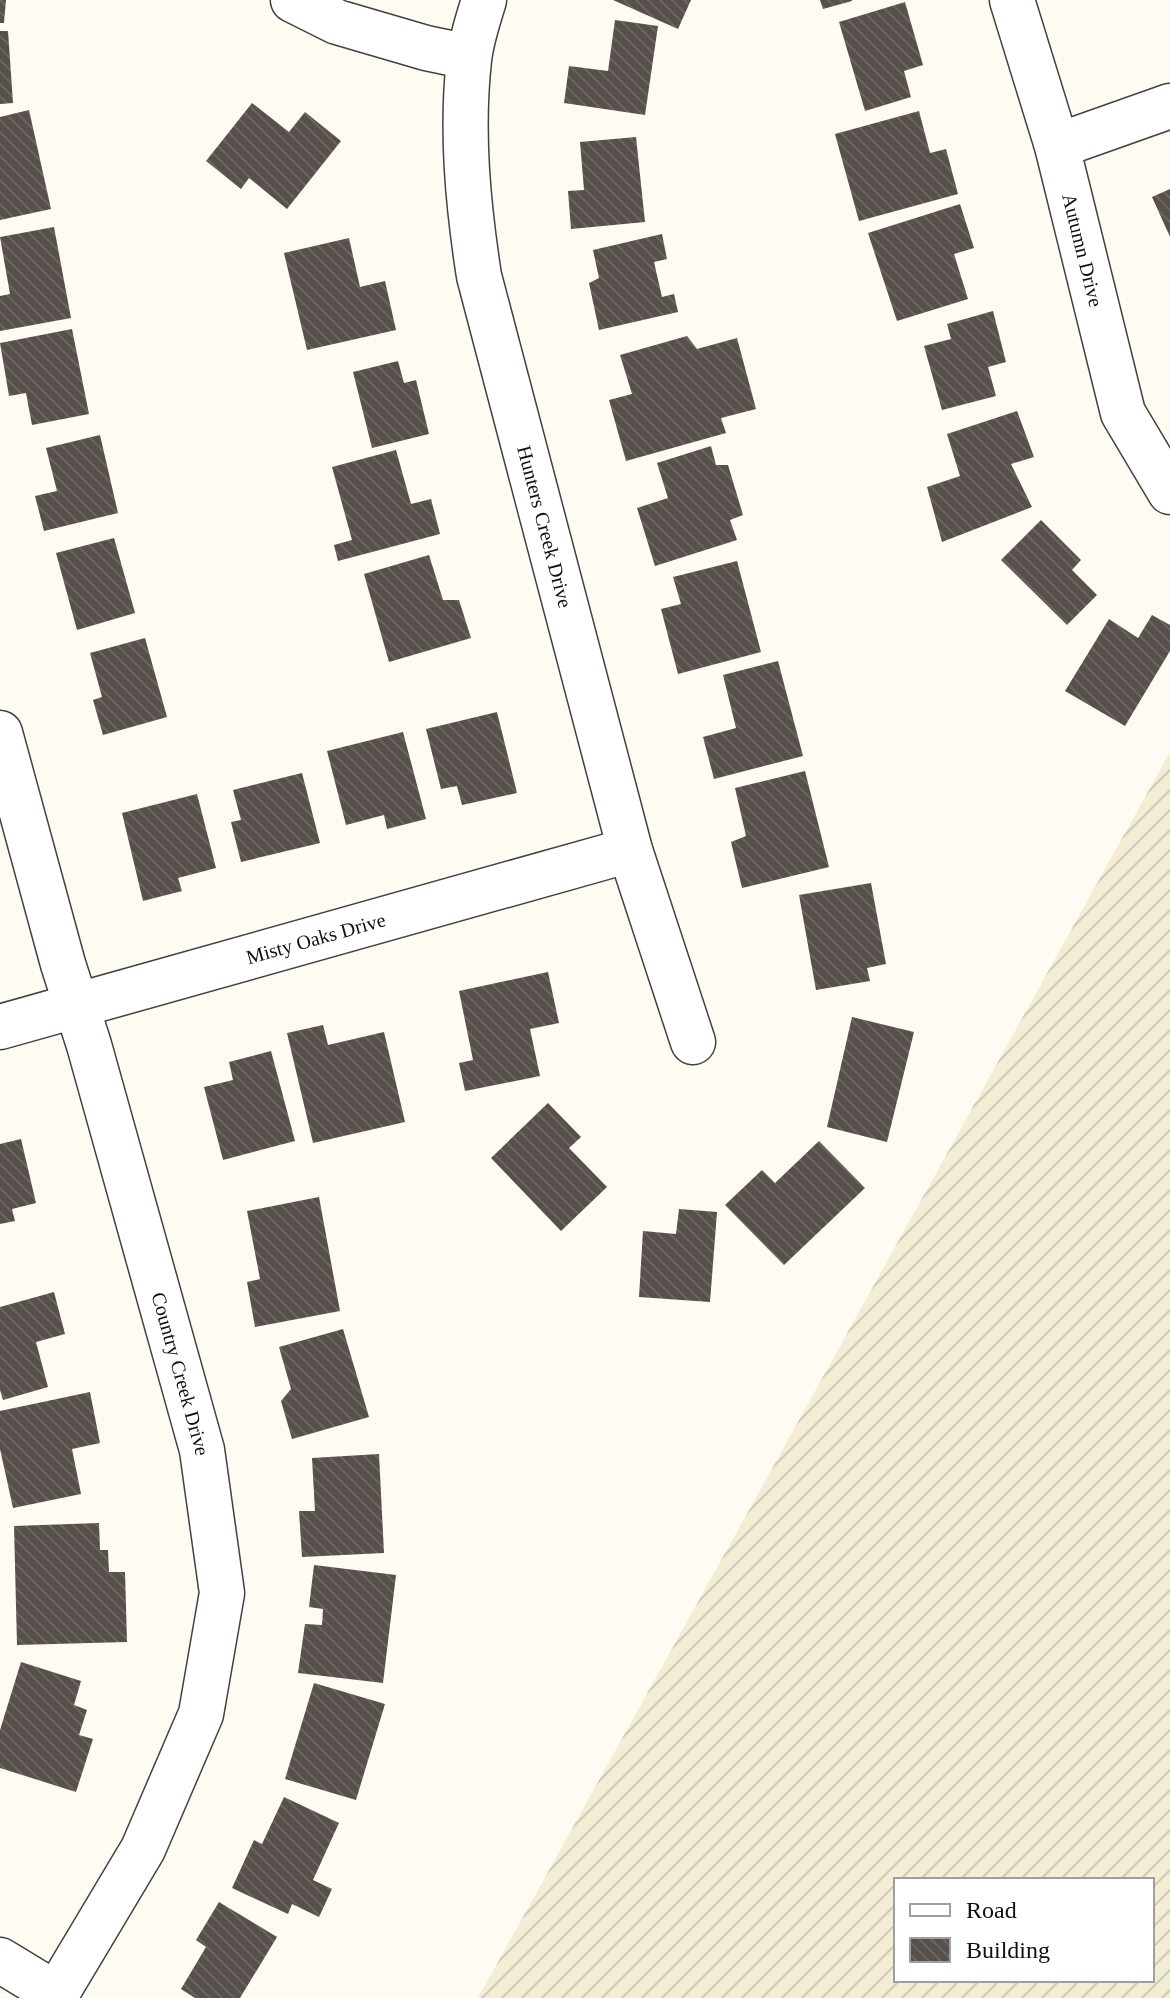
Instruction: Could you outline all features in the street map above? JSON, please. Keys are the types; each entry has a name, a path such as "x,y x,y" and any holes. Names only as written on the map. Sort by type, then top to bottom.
{"street":[{"path":"293,0 337,22 469,57"},
{"name":"Hunters Creek Drive","path":"484,0 469,57 465,127 470,218 479,276 630,850 693,1042"},
{"name":"Autumn Drive","path":"1012,0 1057,146 1123,413 1170,492"},
{"path":"1057,146 1170,106"},
{"name":"Country Creek Drive","path":"0,733 202,1450 222,1593 201,1714 143,1849 55,1996"},
{"name":"Misty Oaks Drive","path":"0,1027 630,850"},
{"path":"0,1960 55,1996"}],"shaded area":[{"path":"1170,752 1170,1998 478,1998"}],"building":[{"path":"0,0 6,0 4,23 0,23"},
{"path":"613,0 691,0 678,29"},
{"path":"820,0 852,0 852,1 823,9"},
{"path":"905,2 923,65 904,71 911,97 865,111 839,22"},
{"path":"615,20 658,26 645,115 564,103 569,66 608,71"},
{"path":"0,31 8,31 13,103 0,104"},
{"path":"252,103 289,132 305,112 341,141 287,209 249,178 241,189 206,161"},
{"path":"29,110 51,209 0,220 0,117"},
{"path":"919,111 930,153 946,149 958,194 859,221 835,134"},
{"path":"636,137 645,222 571,229 568,191 584,190 580,142"},
{"path":"1170,189 1170,237 1152,197"},
{"path":"960,204 974,248 954,254 968,299 897,321 868,233"},
{"path":"54,227 71,318 0,331 0,296 10,294 0,237"},
{"path":"662,234 667,259 654,262 662,297 674,294 678,312 599,330 589,283 599,278 593,250"},
{"path":"349,238 360,287 385,281 396,330 307,350 284,253"},
{"path":"993,311 1006,362 988,367 996,396 942,410 924,346 951,339 947,324"},
{"path":"72,329 89,414 32,425 26,393 9,396 0,343"},
{"path":"687,336 697,349 737,338 756,409 721,418 726,433 626,461 609,400 632,394 620,355"},
{"path":"398,361 404,383 416,380 429,434 372,448 353,372"},
{"path":"1017,411 1034,457 1011,464 1032,507 942,542 927,487 960,476 947,434"},
{"path":"100,435 118,513 44,531 35,496 57,491 46,448"},
{"path":"711,446 716,465 728,465 743,515 730,520 737,540 655,566 637,508 668,498 657,463"},
{"path":"396,450 411,504 431,499 440,534 338,561 334,545 352,540 332,467"},
{"path":"1041,520 1081,560 1072,570 1097,595 1067,625 1001,560"},
{"path":"114,538 135,613 77,630 56,553"},
{"path":"429,555 443,600 459,600 471,638 389,662 364,574"},
{"path":"737,561 761,652 678,674 661,609 681,604 673,577"},
{"path":"1152,615 1170,625 1170,651 1125,726 1065,691 1109,619 1138,638"},
{"path":"145,638 167,717 103,735 93,700 102,697 90,653"},
{"path":"778,661 803,756 714,779 703,737 736,728 723,675"},
{"path":"497,712 517,793 462,805 457,786 441,789 426,729"},
{"path":"403,732 426,819 387,829 384,815 346,825 327,751"},
{"path":"805,771 829,867 742,888 731,842 746,836 735,788"},
{"path":"302,773 320,843 241,862 231,822 241,820 233,790"},
{"path":"197,794 216,868 178,878 182,891 143,901 122,813"},
{"path":"871,883 886,964 867,968 870,981 816,990 799,895"},
{"path":"548,972 559,1023 530,1029 540,1076 465,1091 459,1063 473,1060 459,991"},
{"path":"852,1017 914,1032 887,1142 827,1127"},
{"path":"323,1025 328,1045 384,1032 405,1122 313,1143 287,1033"},
{"path":"271,1051 295,1141 223,1160 204,1087 233,1080 229,1062"},
{"path":"548,1103 581,1137 569,1148 607,1187 561,1231 491,1158"},
{"path":"21,1139 36,1203 12,1209 15,1221 0,1224 0,1144"},
{"path":"819,1141 865,1188 784,1265 725,1205 762,1170 775,1183"},
{"path":"319,1197 340,1311 255,1327 247,1282 260,1279 247,1211"},
{"path":"679,1209 717,1212 710,1302 639,1297 643,1231 676,1234"},
{"path":"54,1292 65,1334 36,1342 48,1387 3,1400 0,1390 0,1307"},
{"path":"343,1329 369,1417 292,1439 281,1401 291,1389 279,1347"},
{"path":"90,1392 100,1443 72,1449 81,1494 13,1508 0,1449 0,1411"},
{"path":"379,1454 384,1553 302,1557 299,1511 315,1511 312,1458"},
{"path":"99,1523 100,1550 108,1550 109,1572 125,1572 127,1642 17,1645 14,1526"},
{"path":"314,1565 396,1575 383,1683 298,1673 305,1624 322,1625 323,1609 309,1607"},
{"path":"21,1662 81,1681 74,1705 87,1710 79,1735 93,1739 76,1792 0,1768 0,1730"},
{"path":"314,1683 385,1704 356,1800 285,1779"},
{"path":"284,1797 339,1823 313,1880 332,1889 319,1917 292,1904 288,1914 232,1888 254,1840 262,1844"},
{"path":"219,1902 277,1937 240,1998 195,1998 181,1989 206,1947 196,1940"}]}
